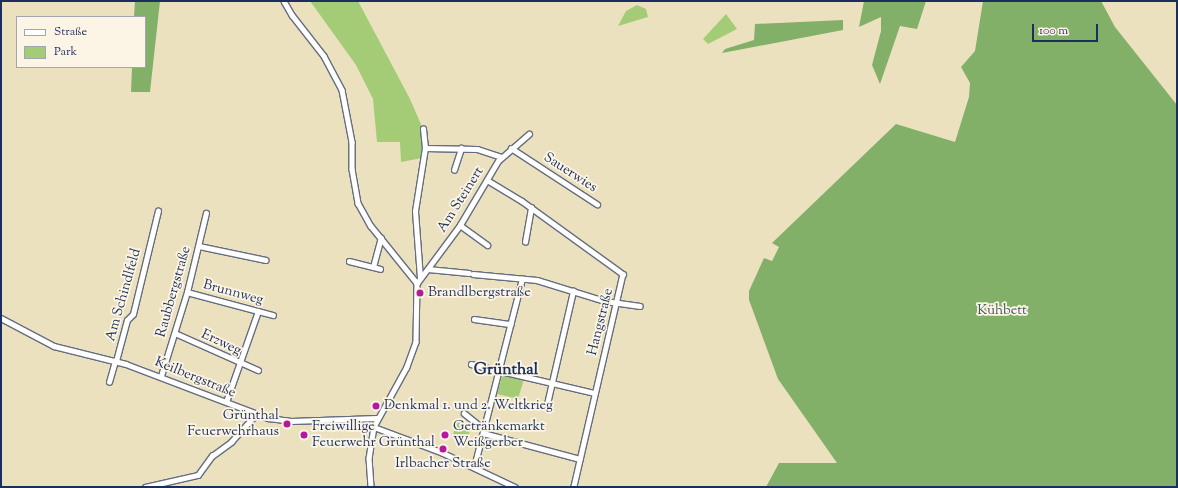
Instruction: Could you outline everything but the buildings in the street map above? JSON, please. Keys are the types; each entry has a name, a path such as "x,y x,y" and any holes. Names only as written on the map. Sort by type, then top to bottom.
{"street":[{"path":"284,1 292,15 324,56 342,90 352,142 354,188 358,203 381,238 419,281"},
{"path":"371,487 369,458 374,427 377,418 407,367 414,351 419,281 415,211 425,148 422,129"},
{"name":"Am Steinert","path":"419,281 460,225 501,157 529,134"},
{"path":"425,148 484,150 501,157"},
{"path":"454,170 460,148"},
{"name":"Sauerwies","path":"511,148 597,204"},
{"name":"Hangstraße","path":"487,180 531,208 623,274 574,487"},
{"path":"524,242 531,208"},
{"name":"Am Schindlfeld","path":"116,361 127,320 133,314 158,211"},
{"name":"Raubbergstraße","path":"161,376 188,292 206,213"},
{"path":"460,225 488,245"},
{"path":"373,267 381,238"},
{"path":"199,246 266,260"},
{"path":"349,261 380,269"},
{"path":"428,269 522,279 573,291 616,304 640,306"},
{"path":"474,467 500,372 522,279"},
{"path":"547,404 573,291"},
{"name":"Brunnweg","path":"188,292 273,315"},
{"path":"226,402 258,311"},
{"name":"Keilbergstraße","path":"1,318 54,346 116,361 161,376 256,414 291,421 377,418"},
{"path":"474,320 511,324"},
{"name":"Erzweg","path":"175,333 240,364 258,370"},
{"path":"109,382 116,361"},
{"path":"470,364 595,394"},
{"path":"464,413 484,431 580,459"},
{"path":"145,487 198,475 212,456 231,442 256,414"},
{"path":"374,427 474,467 515,487"}],"green space":[{"path":"135,1 160,1 150,92 131,92 132,68 146,68 146,16 134,16"},
{"path":"310,1 358,1 410,99 423,129 425,148 422,158 401,162 400,142 377,142 373,99 356,65"},
{"path":"864,1 926,1 917,29 900,26 880,84 872,65 881,31 881,17 859,27"},
{"name":"Kühbett","path":"983,1 1101,1 1115,27 1177,105 1177,487 766,487 779,463 837,463 778,379 749,300 749,291 764,258 772,261 779,247 772,243 896,124 955,142 969,97 970,83 961,67 975,51"},
{"path":"637,5 646,9 648,17 618,26 626,11"},
{"path":"726,14 737,29 708,44 703,39"},
{"path":"843,20 843,30 722,53 725,49 754,40 755,24"},
{"path":"506,375 524,379 518,399 497,394 502,377"},
{"path":"457,420 471,426 467,441 453,435"}],"place":[{"name":"Brandlbergstraße","path":"420,293"},
{"name":"Denkmal 1. und 2. Weltkrieg","path":"376,406"},
{"name":"Grünthal Feuerwehrhaus","path":"287,424"},
{"name":"Freiwillige Feuerwehr Grünthal","path":"304,435"},
{"name":"Getränkemarkt Weißgerber","path":"445,435"},
{"name":"Irlbacher Straße","path":"443,449"}],"district":[{"name":"Grünthal","path":"506,371"}]}
